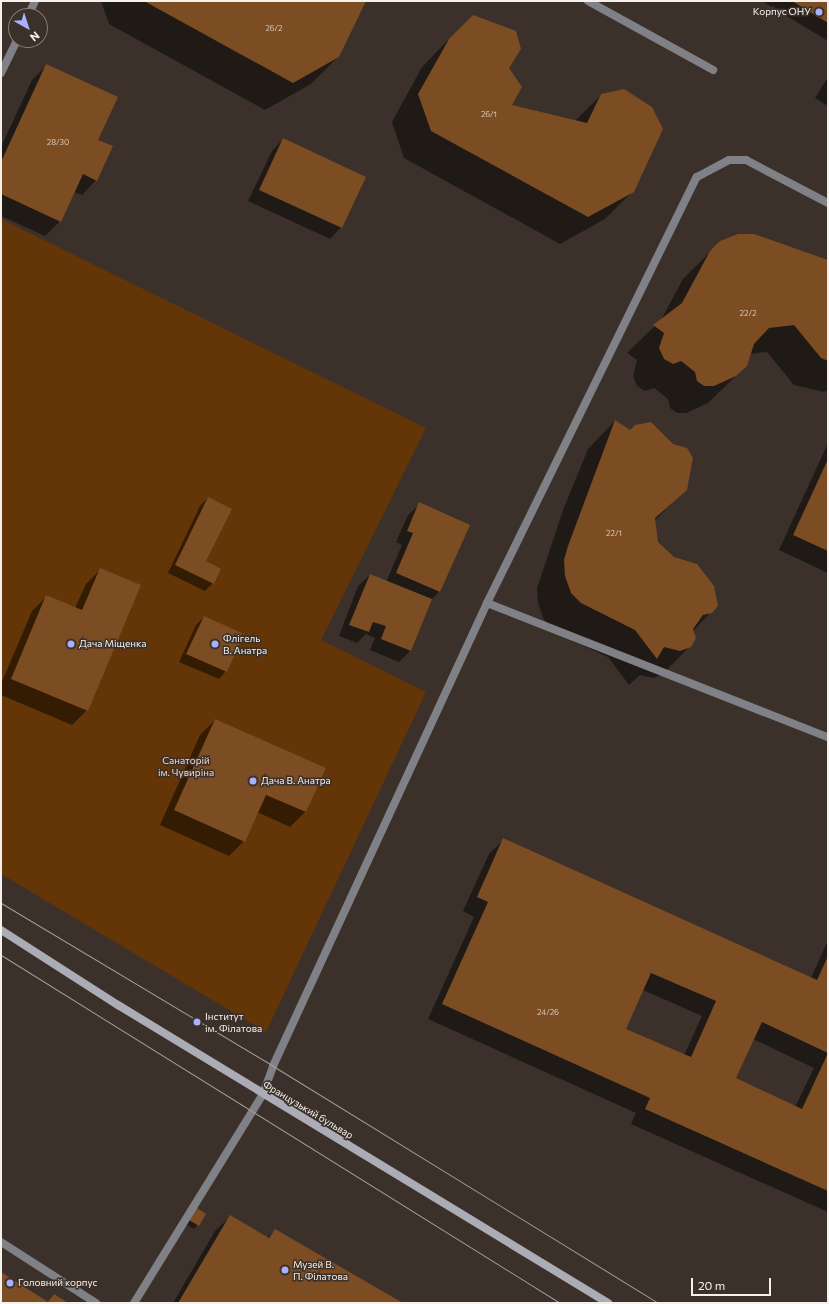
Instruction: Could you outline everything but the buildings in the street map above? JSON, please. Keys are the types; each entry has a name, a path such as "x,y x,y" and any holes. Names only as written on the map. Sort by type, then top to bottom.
{"street":[{"name":"Французький бульвар","path":"1,930 263,1094 608,1303"}],"lane":[{"path":"588,1 713,70"},
{"path":"1,73 12,48"},
{"path":"134,1303 263,1094 273,1066 486,603 697,177 729,160 746,160 828,203"},
{"path":"486,603 828,737"},
{"path":"1,1242 96,1303"}],"green space":[{"name":"Санаторій ім. Чувиріна","path":"1,219 426,428 321,640 426,692 266,1032 1,874"}],"tram line":[{"path":"1,903 273,1066 658,1303"},
{"path":"1,955 560,1303"}],"place":[{"name":"Корпус ОНУ","path":"819,12"},
{"name":"Дача Міщенка","path":"71,644"},
{"name":"Флігель В. Анатра","path":"215,644"},
{"name":"Дача В. Анатра","path":"253,781"},
{"name":"Інститут ім. Філатова","path":"197,1022"},
{"name":"Музей В. П. Філатова","path":"285,1270"},
{"name":"Головний корпус","path":"10,1283"}]}
